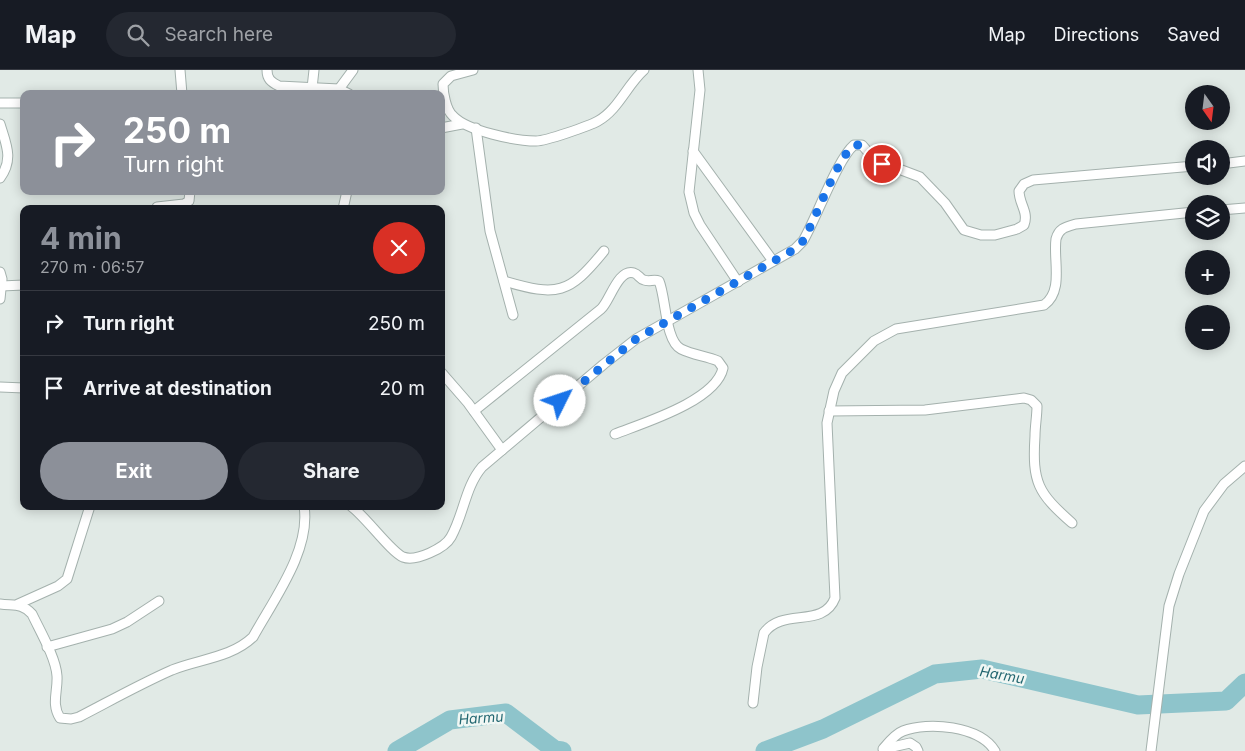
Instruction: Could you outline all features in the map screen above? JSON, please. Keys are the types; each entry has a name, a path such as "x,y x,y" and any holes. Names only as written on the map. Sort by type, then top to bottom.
{"street":[{"path":"180,70 182,90"},
{"path":"268,70 267,75 271,82 279,86 339,89 353,70"},
{"path":"312,88 314,70"},
{"path":"445,90 443,84 451,76 473,70"},
{"path":"445,92 451,115 462,124 517,139 536,141 549,139 601,118 613,108 644,70"},
{"path":"698,70 700,90 689,192 694,212 700,225 738,282"},
{"path":"0,103 20,103"},
{"path":"0,124 9,153 7,166 0,178"},
{"path":"445,127 462,124"},
{"path":"476,128 490,231 513,315"},
{"path":"355,510 403,557 422,557 451,537 473,477 482,466 636,339 795,249 803,241 849,148 856,144 862,145 875,160 882,164 920,177 945,203 964,230 981,235 1002,233 1024,225 1026,215 1019,196 1020,191 1024,184 1033,180 1185,167"},
{"path":"693,151 773,261"},
{"path":"1230,163 1245,161"},
{"path":"175,205 184,204 189,201 190,195"},
{"path":"1230,209 1245,208"},
{"path":"753,703 757,667 764,633 767,628 775,622 823,613 830,607 834,598 827,423 834,391 842,373 864,349 883,335 909,326 1039,307 1048,303 1054,296 1056,286 1056,239 1059,231 1065,227 1076,224 1185,213"},
{"path":"504,281 524,287 551,291 559,290 577,281 604,250"},
{"path":"0,272 0,298"},
{"path":"474,411 601,309 609,300 617,282 625,275 634,273 645,281 659,280 668,321 677,347 696,356 718,361 723,366 721,374 705,392 686,404 615,434"},
{"path":"1,286 20,285"},
{"path":"445,377 474,411 502,450"},
{"path":"0,387 20,388"},
{"path":"830,411 925,410 1024,398 1032,400 1036,406 1034,460 1040,489 1047,501 1072,523"},
{"path":"1152,746 1169,606 1194,532 1212,499 1245,466"},
{"path":"18,604 67,580 89,510"},
{"path":"0,604 18,604 26,607 32,614 56,668 57,687 54,706 56,712 60,718 71,719 79,717 171,671 230,653 243,646 253,637 299,554 305,528 304,510"},
{"path":"47,647 112,629 127,622 159,600"},
{"path":"880,750 902,731 921,726 937,726 954,728 983,738 996,751"},
{"path":"880,750 910,743 916,746 918,751"}],"waterway":[{"name":"Harmu","path":"765,751 823,729 935,674 982,669 1138,705 1226,701 1245,683"},
{"name":"Harmu","path":"397,751 450,720 506,713 555,750 562,751"}],"route":[{"path":"560,401 636,339 795,249 803,241 809,230 849,148 858,144 862,145 875,160 882,164"}]}
